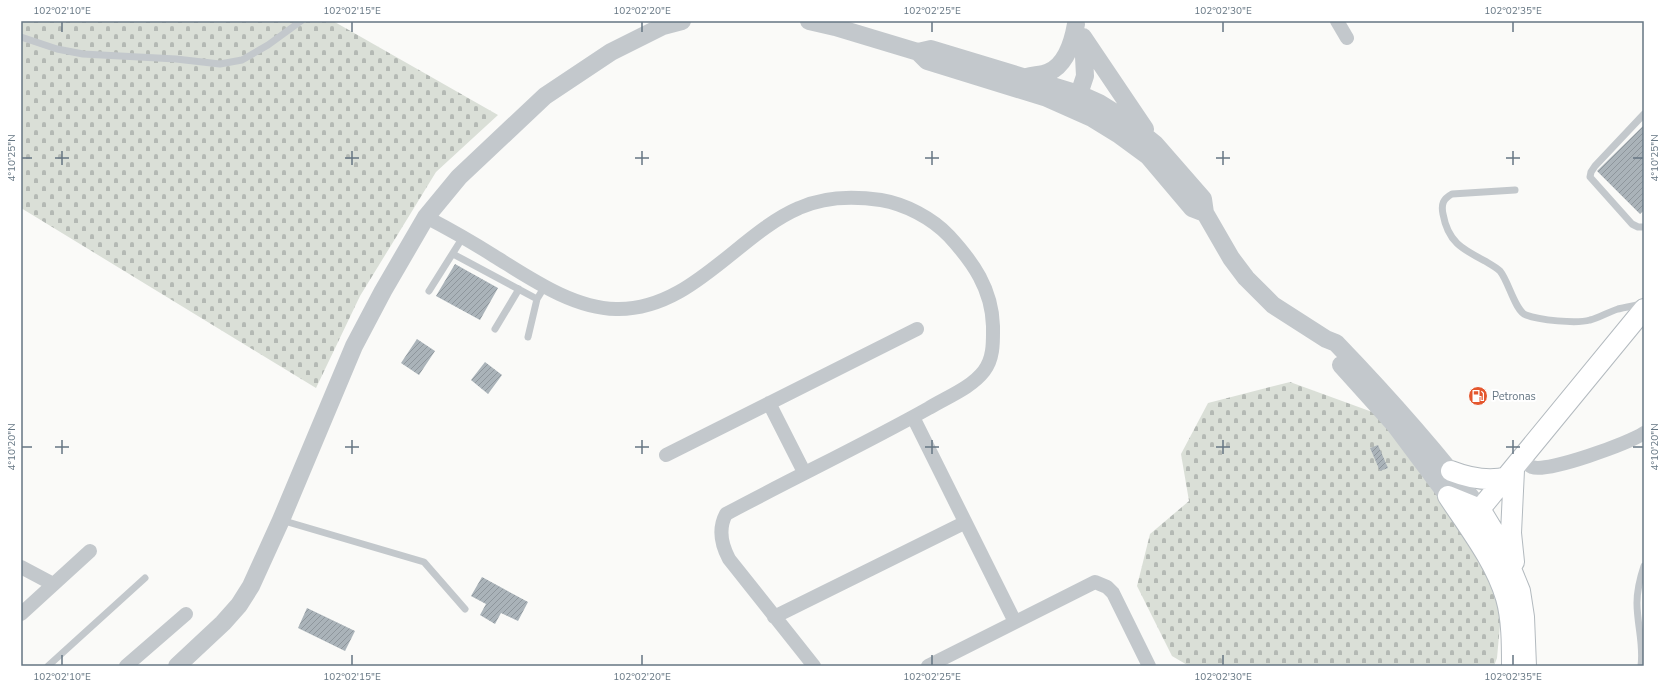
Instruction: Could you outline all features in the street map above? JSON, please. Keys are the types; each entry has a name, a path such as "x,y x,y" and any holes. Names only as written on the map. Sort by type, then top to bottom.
{"main road":[{"path":"1482,547 1477,526 1480,509 1644,309"},
{"path":"1451,471 1480,479 1501,479 1515,468"},
{"path":"1515,468 1511,534 1524,617 1526,666"},
{"path":"1448,496 1480,509 1500,542 1520,591"},
{"path":"1448,496 1482,547 1506,598 1510,623 1512,666"}],"street":[{"path":"176,666 239,605 251,586 281,520 354,346 426,216 459,177 545,96 611,52 663,23 682,21"},
{"path":"808,21 834,27 918,52 927,61 1047,98 1092,118 1118,134 1148,156 1192,208 1205,213"},
{"path":"1337,21 1347,38"},
{"path":"1026,77 1049,72 1065,58 1078,28"},
{"path":"1078,28 1085,76 1079,94 1092,118"},
{"path":"1078,28 1127,99 1155,144 1203,199 1205,213 1231,258 1246,278 1273,305 1326,339 1336,343 1381,390 1451,471 1480,509"},
{"path":"918,52 931,49 1079,94 1099,103 1123,118 1155,144"},
{"path":"1047,98 1079,94"},
{"path":"426,216 544,286 578,301 615,309 635,308 652,304 698,281 780,218 800,207 819,201 863,197 889,202 916,212 942,229 964,252 978,272 989,295 993,316 991,359 977,380 913,417 804,472 726,514 722,523 722,545 729,559 814,666"},
{"path":"666,455 917,329"},
{"path":"1326,339 1327,349 1395,425 1448,496"},
{"path":"769,403 804,472"},
{"path":"913,417 964,523 1015,622"},
{"path":"1515,468 1543,468 1555,466 1619,445 1644,433"},
{"path":"774,617 964,523"},
{"path":"21,614 90,551"},
{"path":"21,567 53,584"},
{"path":"928,666 1089,584 1101,584 1113,593 1148,666"},
{"path":"126,666 186,614"}],"lane":[{"path":"21,37 57,49 83,54 176,59 220,64 242,60 268,45 301,21"},
{"path":"1644,114 1595,166 1590,177 1632,224 1638,227 1644,227"},
{"path":"1515,190 1452,194 1446,198 1443,203 1442,210 1444,221 1456,244 1500,271 1524,315 1583,321 1591,320 1619,309 1644,304"},
{"path":"429,292 463,237"},
{"path":"453,254 537,299"},
{"path":"528,337 537,299 544,286"},
{"path":"495,329 519,289"},
{"path":"281,520 424,562 465,609"},
{"path":"1641,666 1642,654 1637,603 1639,583 1644,566"},
{"path":"48,666 145,578"}],"green space":[{"path":"21,21 333,21 498,115 436,172 360,296 316,388 21,208"},
{"path":"1290,382 1375,413 1466,528 1502,603 1497,658 1494,666 1189,666 1172,656 1137,586 1150,534 1189,501 1181,454 1208,403"}],"building":[{"path":"1644,125 1644,210 1640,214 1597,171"},
{"path":"455,264 498,288 480,320 436,296"},
{"path":"417,339 435,351 419,375 401,363"},
{"path":"485,362 502,375 488,394 471,380"},
{"path":"1378,445 1388,468 1380,471 1370,448"},
{"path":"482,577 528,602 518,621 501,613 495,624 480,615 486,604 471,596"},
{"path":"307,608 355,631 345,651 298,628"}],"place":[{"name":"Petronas","path":"1478,396"}]}
